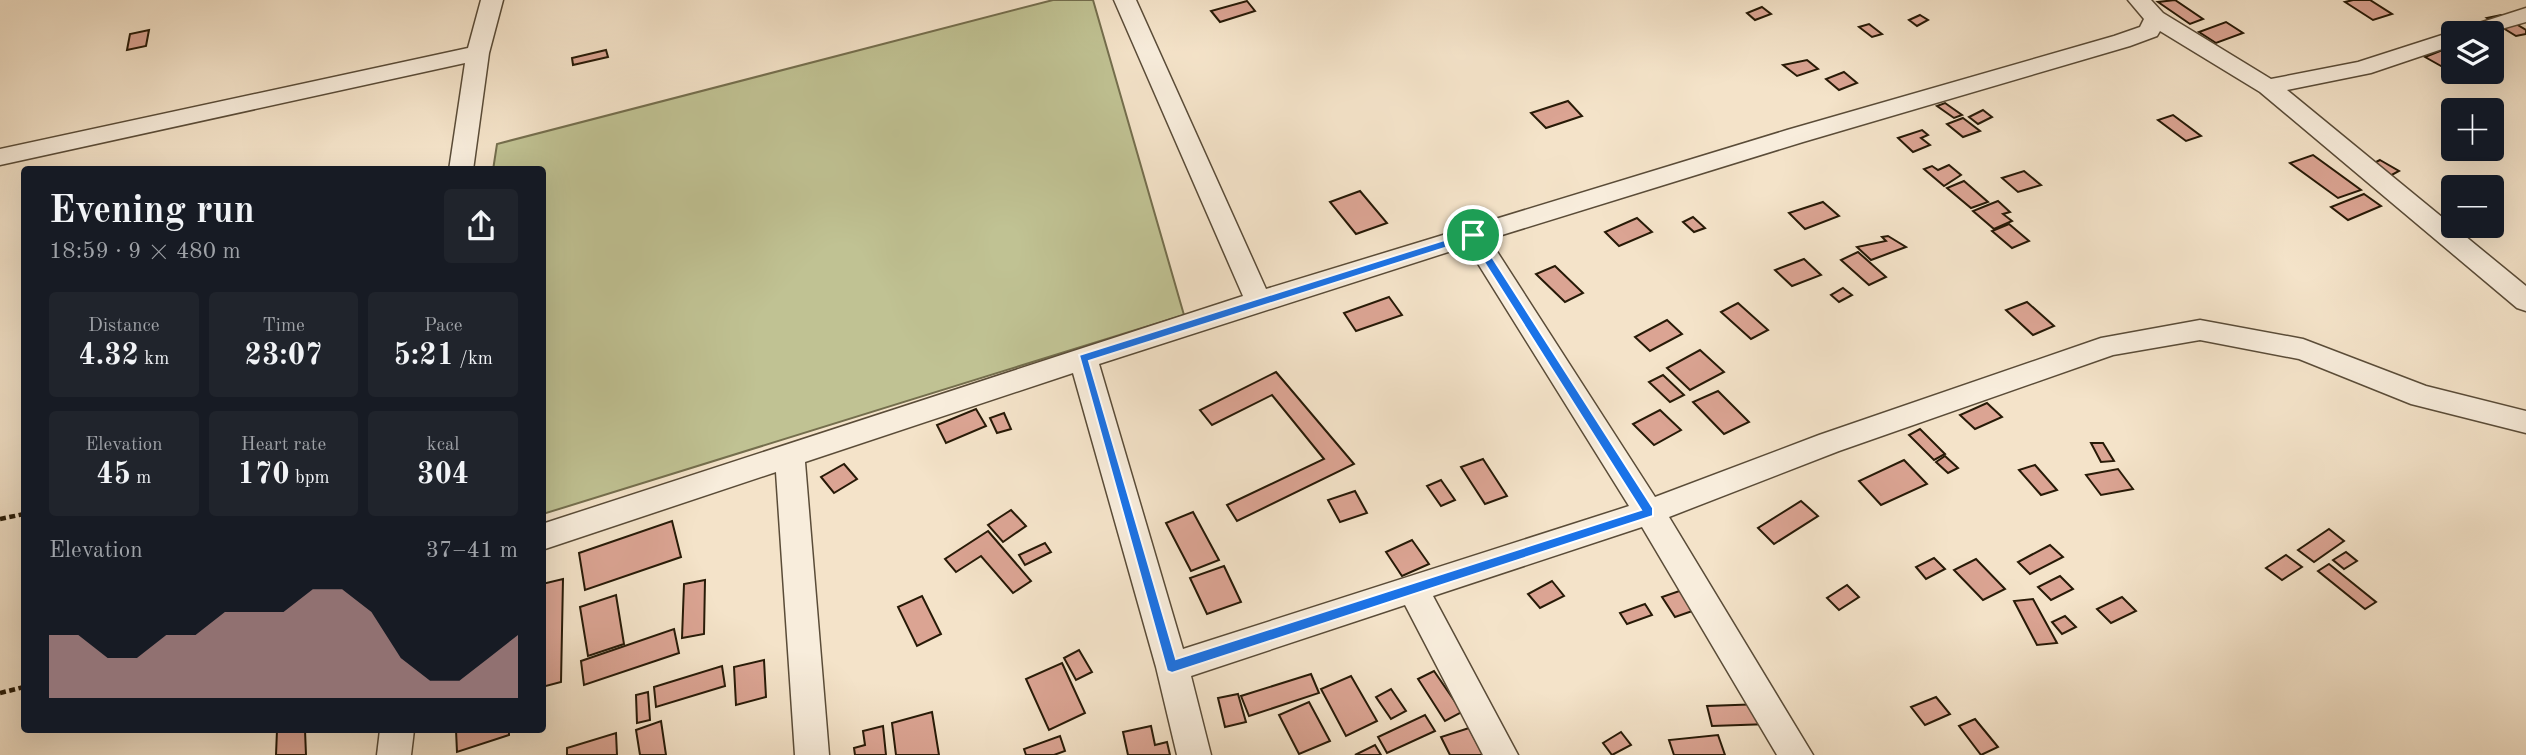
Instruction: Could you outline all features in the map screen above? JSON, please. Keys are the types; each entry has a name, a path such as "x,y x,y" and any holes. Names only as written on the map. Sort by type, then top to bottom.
{"street":[{"path":"462,166 478,53 492,0"},
{"path":"1125,0 1258,302"},
{"path":"2147,9 2268,87 2526,301"},
{"path":"546,536 1258,302 1473,235 2112,45 2149,31 2147,9"},
{"path":"2504,21 2526,15"},
{"path":"2268,87 2363,68 2441,41"},
{"path":"0,157 478,53"},
{"path":"1473,235 1649,512 1796,755"},
{"path":"1172,667 1649,512 1829,443 2111,345 2200,330 2302,349 2421,396 2526,422"},
{"path":"1083,358 1172,667 1194,755"},
{"path":"790,455 812,755"},
{"path":"1413,589 1501,755"},
{"path":"394,755 397,733"}],"path":[{"path":"0,519 21,515"},
{"path":"0,693 21,688"}],"green space":[{"path":"1053,0 1093,0 1184,315 546,513 546,166 494,166 497,144"}],"building":[{"path":"2175,0 2203,19 2190,24 2158,2"},
{"path":"2370,0 2392,14 2373,20 2345,2"},
{"path":"1247,1 1255,11 1220,22 1211,11"},
{"path":"1762,7 1771,14 1755,20 1747,13"},
{"path":"1920,15 1928,20 1917,26 1909,20"},
{"path":"2501,15 2526,30 2526,34 2516,36 2504,29 2504,21 2492,21 2487,18"},
{"path":"2226,22 2243,33 2216,43 2199,32"},
{"path":"1869,24 1882,34 1872,37 1859,27"},
{"path":"149,30 146,46 127,50 130,34"},
{"path":"606,50 608,57 573,65 572,58"},
{"path":"2441,51 2441,66 2425,57"},
{"path":"1807,60 1818,69 1797,76 1783,65"},
{"path":"1844,72 1857,83 1839,90 1826,79"},
{"path":"1568,101 1582,116 1546,128 1531,113"},
{"path":"1945,103 1962,115 1954,118 1937,106"},
{"path":"1983,110 1992,117 1978,124 1969,117"},
{"path":"2173,115 2201,136 2186,141 2158,120"},
{"path":"1963,118 1980,131 1963,137 1947,124"},
{"path":"1922,130 1928,135 1921,138 1930,145 1913,152 1898,138"},
{"path":"2313,155 2361,190 2338,198 2290,163"},
{"path":"2380,160 2399,171 2377,183 2358,171"},
{"path":"1949,165 1961,175 1944,186 1924,169 1932,166 1938,170"},
{"path":"2024,171 2041,185 2018,192 2002,178"},
{"path":"1964,181 1988,202 1971,208 1947,188"},
{"path":"1360,191 1387,223 1356,234 1330,202"},
{"path":"2364,194 2381,206 2348,220 2331,207"},
{"path":"1998,201 2010,212 2003,214 2012,221 1994,229 1973,211"},
{"path":"1823,202 1839,216 1805,229 1789,213"},
{"path":"1693,217 1705,228 1694,232 1683,222"},
{"path":"1637,218 1652,232 1619,246 1605,232"},
{"path":"2009,224 2029,241 2012,248 1992,231"},
{"path":"1888,236 1906,247 1871,260 1857,247 1886,241 1882,237"},
{"path":"1858,252 1886,277 1869,285 1841,260"},
{"path":"1804,259 1821,275 1792,286 1775,270"},
{"path":"1555,266 1583,293 1565,302 1536,274"},
{"path":"1843,288 1852,295 1839,302 1831,295"},
{"path":"1389,297 1402,315 1356,331 1344,313"},
{"path":"2027,302 2054,326 2033,335 2006,310"},
{"path":"1738,303 1768,330 1751,339 1721,312"},
{"path":"1667,320 1682,334 1650,351 1635,337"},
{"path":"1700,350 1724,372 1690,390 1667,368"},
{"path":"1276,372 1354,464 1237,521 1227,505 1324,459 1272,395 1212,425 1200,410"},
{"path":"1663,375 1684,395 1670,402 1649,382"},
{"path":"1718,391 1749,422 1724,434 1693,402"},
{"path":"1987,403 2002,417 1975,429 1960,415"},
{"path":"976,409 986,426 946,443 937,425"},
{"path":"1660,410 1681,430 1654,445 1633,424"},
{"path":"1004,413 1011,429 997,433 990,418"},
{"path":"1920,429 1945,454 1934,460 1909,435"},
{"path":"2091,443 2103,443 2114,461 2101,462"},
{"path":"1945,456 1958,468 1948,473 1936,462"},
{"path":"1483,459 1507,496 1485,504 1461,467"},
{"path":"1904,460 1927,484 1881,505 1859,481"},
{"path":"844,464 857,479 834,493 821,477"},
{"path":"2035,465 2057,490 2041,495 2019,470"},
{"path":"2118,469 2133,489 2101,495 2086,475"},
{"path":"1441,480 1455,500 1441,506 1427,486"},
{"path":"1355,491 1367,513 1340,522 1328,500"},
{"path":"1801,501 1818,516 1774,544 1758,528"},
{"path":"1011,510 1026,526 1003,542 988,525"},
{"path":"1193,512 1219,560 1191,571 1166,523"},
{"path":"672,521 681,557 585,590 579,553"},
{"path":"2329,529 2344,541 2314,562 2298,550"},
{"path":"988,531 1031,581 1013,593 981,556 956,572 945,559"},
{"path":"1412,540 1429,564 1402,576 1386,552"},
{"path":"1045,543 1051,552 1025,565 1019,555"},
{"path":"2050,545 2063,557 2030,574 2018,562"},
{"path":"2346,552 2357,561 2344,569 2333,560"},
{"path":"2286,555 2302,567 2282,580 2266,568"},
{"path":"1934,558 1945,569 1926,579 1916,567"},
{"path":"1976,559 2005,589 1983,600 1954,570"},
{"path":"2329,564 2376,602 2365,609 2318,571"},
{"path":"1224,566 1241,602 1207,614 1190,578"},
{"path":"2060,576 2073,589 2051,600 2038,587"},
{"path":"563,579 561,682 546,686 546,583"},
{"path":"705,580 704,634 682,638 684,584"},
{"path":"1552,581 1564,596 1540,608 1528,594"},
{"path":"1847,585 1859,597 1839,610 1827,598"},
{"path":"1691,587 1704,607 1675,617 1662,597"},
{"path":"616,595 624,644 588,656 580,607"},
{"path":"922,596 941,634 917,646 898,607"},
{"path":"2122,597 2136,611 2111,623 2097,609"},
{"path":"2033,599 2057,643 2037,645 2014,601"},
{"path":"1645,604 1652,615 1627,624 1620,613"},
{"path":"2065,616 2076,627 2062,634 2052,622"},
{"path":"674,629 679,653 584,685 581,661"},
{"path":"1079,650 1092,672 1076,680 1064,658"},
{"path":"764,660 766,697 736,705 734,667"},
{"path":"1062,663 1085,713 1049,730 1026,679"},
{"path":"722,666 725,686 656,707 654,687"},
{"path":"1434,671 1462,712 1445,721 1418,679"},
{"path":"1311,674 1319,693 1249,716 1241,696"},
{"path":"1351,676 1377,721 1346,736 1321,689"},
{"path":"1391,689 1406,711 1391,719 1376,697"},
{"path":"648,692 650,720 637,723 636,695"},
{"path":"1238,694 1246,722 1225,727 1218,698"},
{"path":"1936,697 1950,714 1925,725 1911,707"},
{"path":"1309,702 1330,741 1299,754 1279,715"},
{"path":"1763,704 1769,724 1712,726 1707,706"},
{"path":"932,712 939,755 896,755 892,723"},
{"path":"1425,715 1435,731 1387,753 1378,737"},
{"path":"1975,719 1998,747 1981,755 1959,726"},
{"path":"661,721 666,755 640,755 636,730"},
{"path":"883,726 886,755 855,755 854,748 865,745 863,731"},
{"path":"1151,726 1155,745 1167,742 1170,755 1128,755 1123,732"},
{"path":"1469,728 1483,755 1450,755 1441,737"},
{"path":"1621,732 1631,745 1612,755 1603,743"},
{"path":"277,733 305,733 306,755 276,755"},
{"path":"456,733 509,733 509,735 457,752"},
{"path":"616,733 617,755 567,755 567,748"},
{"path":"1718,735 1725,755 1674,755 1669,740"},
{"path":"1060,736 1065,751 1054,755 1026,755 1024,749"},
{"path":"1375,745 1381,755 1355,755"}],"route":[{"path":"1473,235 1649,512 1172,667 1083,358 1473,235"}]}
